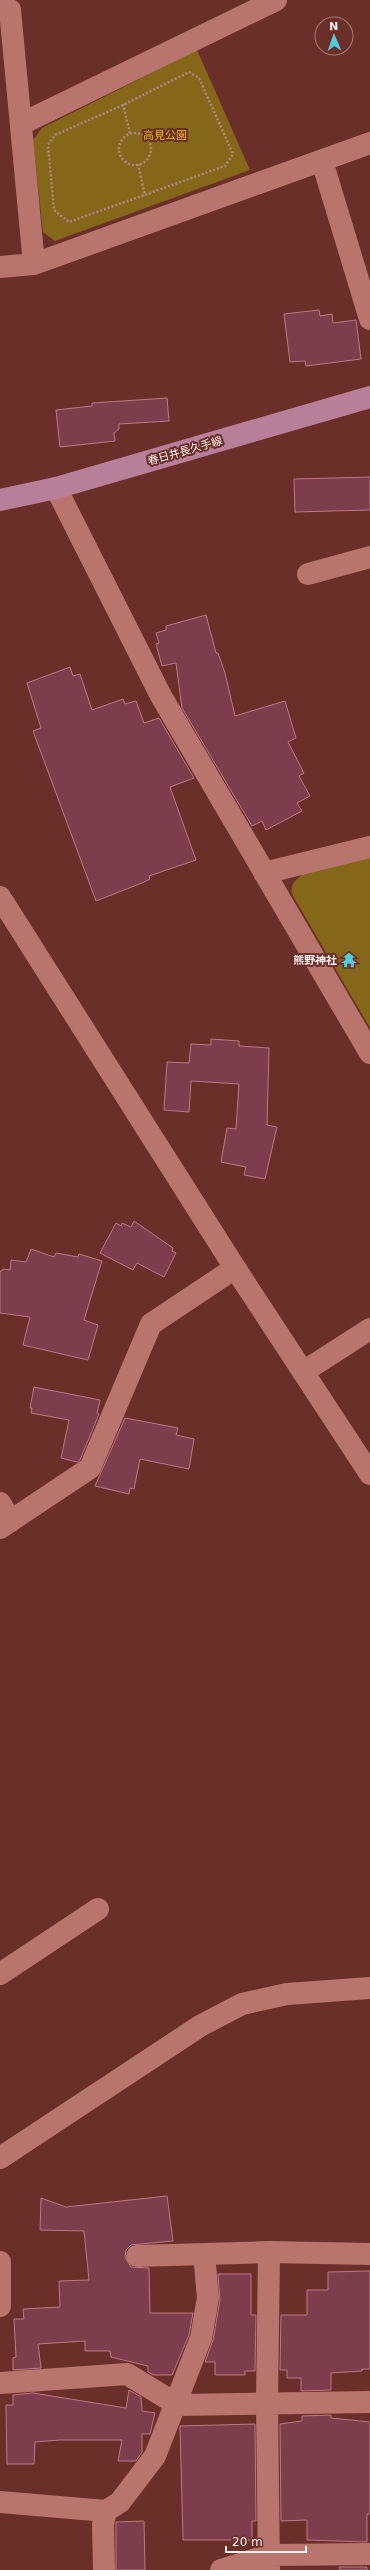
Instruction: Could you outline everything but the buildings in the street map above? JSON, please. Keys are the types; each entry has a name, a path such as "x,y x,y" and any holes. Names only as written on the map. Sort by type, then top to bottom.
{"main road":[{"name":"春日井長久手線","path":"0,500 56,488 370,397"}],"street":[{"path":"20,124 276,0"},
{"path":"7,5 34,264"},
{"path":"0,267 34,264 370,143"},
{"path":"322,161 370,319"},
{"path":"56,488 161,696 370,1053"},
{"path":"308,574 370,557"},
{"path":"264,873 370,848"},
{"path":"0,897 235,1268 370,1474"},
{"path":"4,1517 90,1468 151,1324 235,1268"},
{"path":"303,1372 370,1329"},
{"path":"0,1974 98,1909"},
{"path":"0,2158 200,2026 242,2004 287,1994 370,1988"},
{"path":"138,2256 269,2252 370,2254"},
{"path":"269,2252 266,2403 269,2563"},
{"path":"0,2502 106,2511 120,2502 155,2456 201,2338 207,2311 208,2298 204,2254"},
{"path":"0,2262 0,2306"},
{"path":"0,2383 127,2374 178,2405 370,2402"},
{"path":"104,2570 103,2524 106,2511"},
{"path":"221,2570 269,2563 370,2554"}],"path":[{"path":"189,72 199,78 233,154 225,166 145,196 69,222 54,210 48,145 55,135 123,105 189,72"},
{"path":"120,98 130,134"},
{"path":"130,134 144,136 151,147 145,161 138,164 130,164 123,159 119,152 121,141 130,134"},
{"path":"138,164 147,202"}],"green space":[{"name":"高見公園","path":"197,50 250,170 55,241 43,232 33,140 42,128"},
{"name":"熊野神社","path":"370,857 370,1028 293,896 292,886 303,874"}],"place":[{"name":"熊野神社","path":"349,960"}]}
